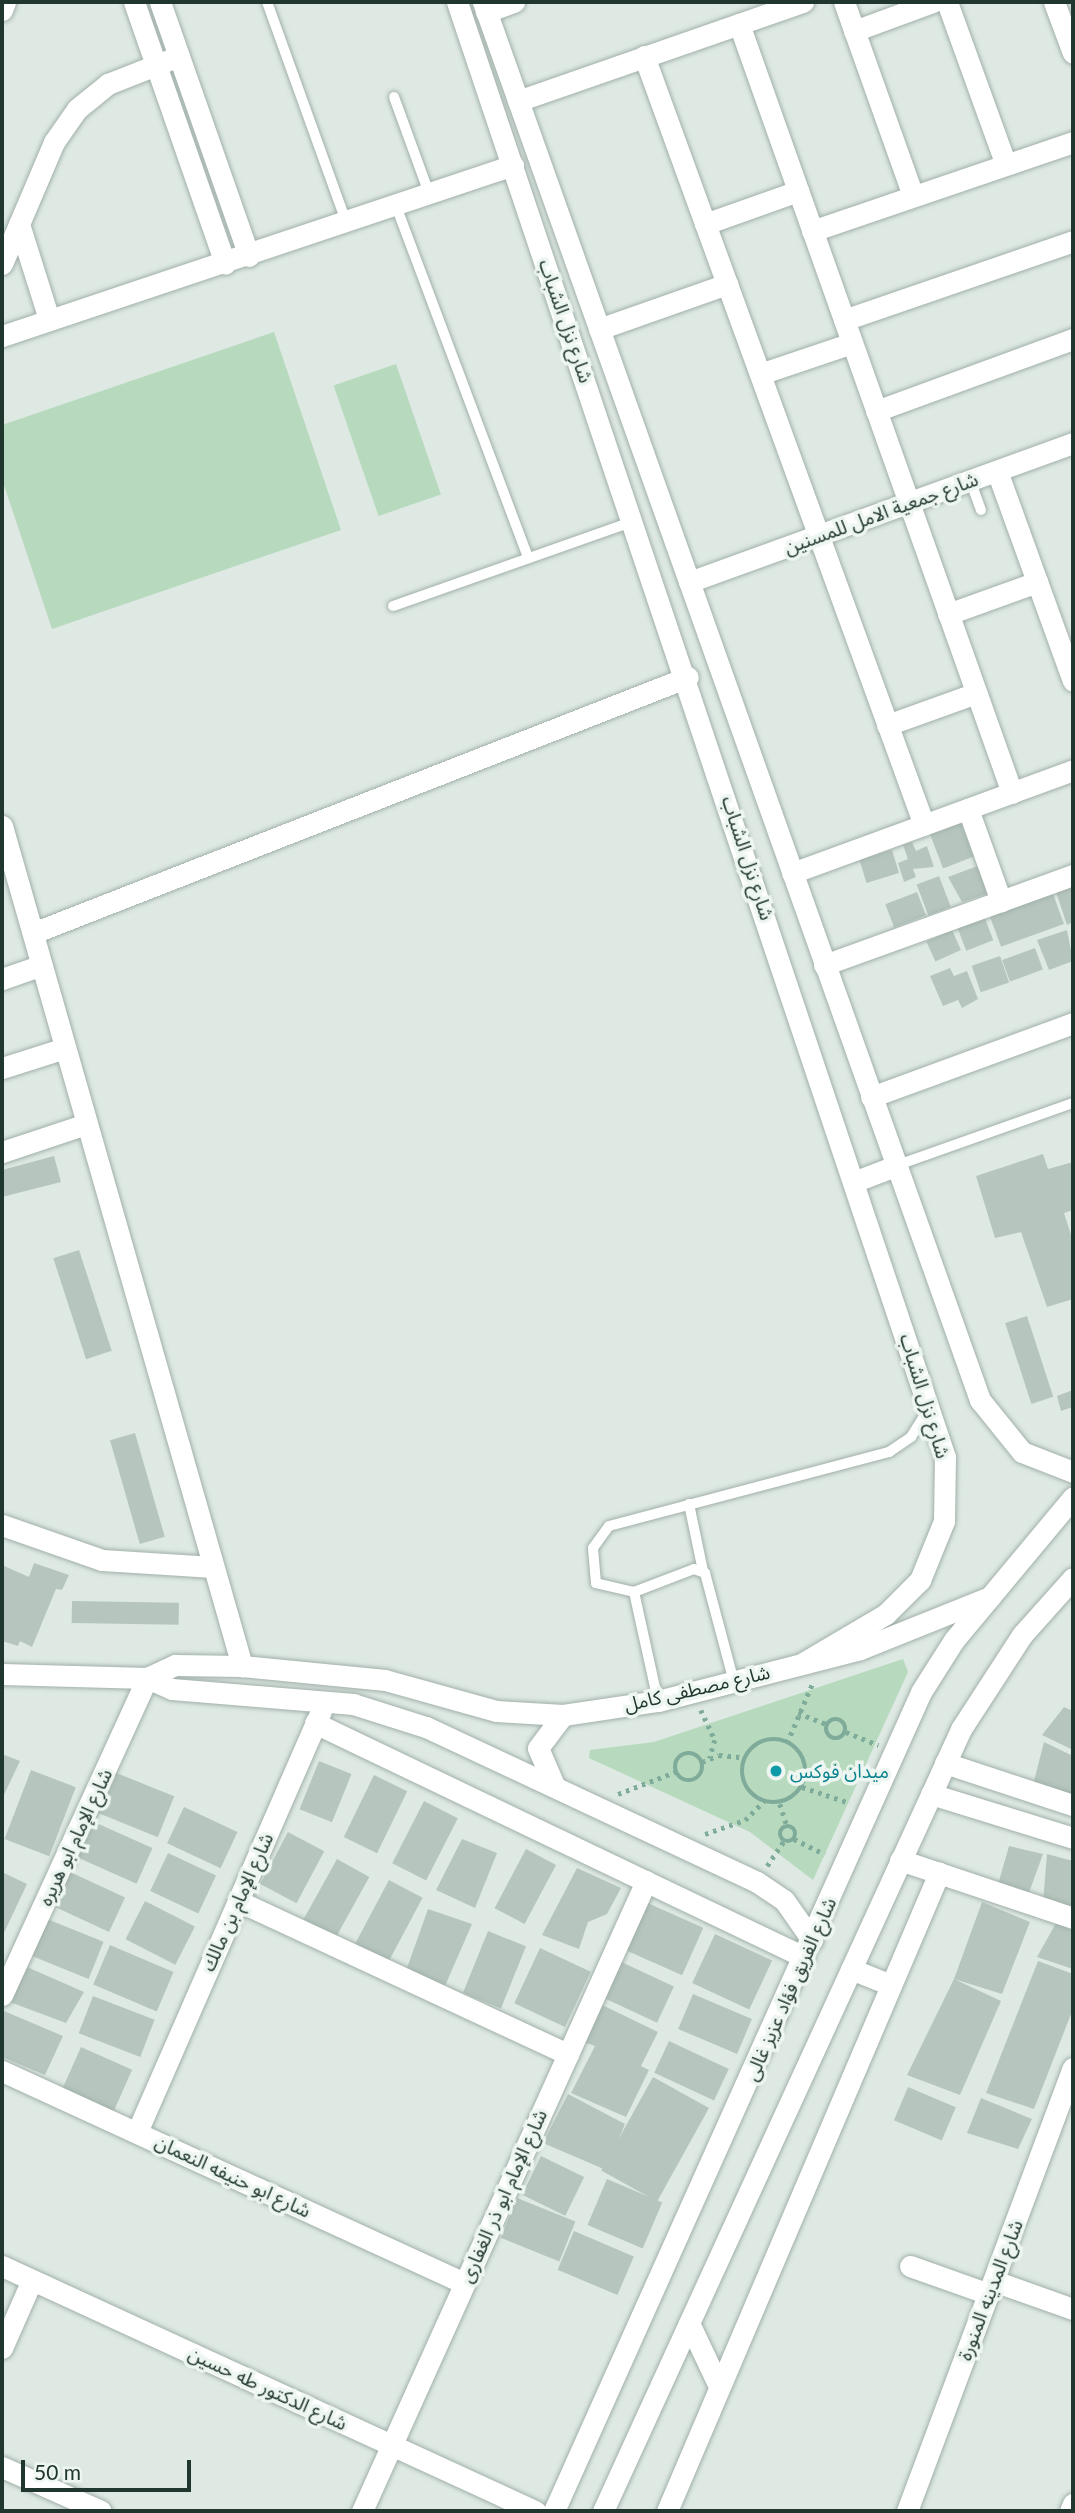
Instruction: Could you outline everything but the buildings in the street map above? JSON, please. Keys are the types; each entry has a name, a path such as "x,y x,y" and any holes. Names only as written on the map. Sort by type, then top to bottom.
{"street":[{"path":"2,10 5,2"},
{"path":"134,2 225,264"},
{"path":"160,2 249,256"},
{"name":"شارع نزل الشباب","path":"457,2 688,677 856,1181 930,1405 948,1478 944,1521 930,1561 886,1614 803,1663"},
{"path":"484,7 514,2"},
{"path":"518,101 803,2"},
{"path":"844,2 913,197"},
{"path":"854,31 933,2"},
{"path":"947,2 1006,165"},
{"path":"1054,2 1071,43"},
{"name":"شارع نزل الشباب","path":"484,7 895,1166 990,1419 1022,1452 1073,1472"},
{"path":"738,24 1012,793"},
{"path":"2,264 54,142 77,109 108,84 179,56"},
{"path":"644,56 924,825"},
{"path":"812,231 1073,142"},
{"path":"2,336 249,256 513,165"},
{"path":"705,224 798,191"},
{"path":"19,224 49,319"},
{"path":"844,320 1073,241"},
{"path":"599,330 727,284"},
{"path":"876,411 1073,339"},
{"path":"760,374 852,343"},
{"path":"600,418 627,409"},
{"name":"شارع جمعية الامل للمسنين","path":"689,582 1073,443"},
{"path":"997,471 1071,669"},
{"path":"948,614 1037,582"},
{"path":"33,933 688,677"},
{"path":"887,725 976,693"},
{"path":"792,873 1073,770"},
{"path":"968,809 1001,901"},
{"path":"2,827 242,1666"},
{"path":"824,965 1073,875"},
{"path":"2,979 42,965"},
{"path":"871,1097 1073,1023"},
{"path":"2,1068 65,1048"},
{"path":"2,1152 86,1124"},
{"path":"856,1181 895,1166"},
{"name":"شارع الفريق فؤاد عزيز غالى","path":"554,2511 873,1806 894,1751 937,1664 1073,1497"},
{"path":"2,1525 102,1560 213,1567"},
{"path":"603,2511 945,1763 1000,1665 1073,1578"},
{"name":"شارع مصطفى كامل","path":"147,1678 176,1665 242,1666 339,1673 496,1711 563,1715 658,1701 825,1658 917,1631 991,1596"},
{"name":"شارع الإمام بن مالك","path":"137,2132 339,1673"},
{"name":"شارع مصطفى كامل","path":"2,1674 147,1678 182,1690 326,1700 402,1717 554,1785 757,1882 784,1900 808,1949"},
{"name":"شارع الإمام ابو هريره","path":"2,1995 9,1961 147,1678"},
{"path":"554,1785 544,1775 538,1748 563,1715"},
{"path":"316,1723 646,1881 808,1949"},
{"path":"945,1763 1073,1805"},
{"path":"931,1794 1073,1838"},
{"path":"900,1860 1073,1918"},
{"path":"667,2511 718,2384 939,1873"},
{"name":"شارع الإمام ابو ذر الغفارى","path":"362,2511 646,1881"},
{"path":"238,1901 568,2054"},
{"path":"851,1969 891,1985"},
{"name":"شارع المدينه المنورة","path":"907,2511 1073,2068"},
{"name":"شارع ابو حنيفه النعمان","path":"2,2071 464,2283"},
{"name":"شارع الدكتور طه حسين","path":"2,2266 535,2511"},
{"path":"910,2266 1073,2309"},
{"path":"2,2348 32,2280"},
{"path":"689,2323 718,2384"},
{"path":"2,2467 101,2511"},
{"path":"1070,2511 1073,2504"}],"lane":[{"path":"267,2 346,221"},
{"path":"394,97 429,193"},
{"path":"396,206 528,558"},
{"path":"970,480 981,510"},
{"path":"393,606 634,521"},
{"path":"895,1166 1073,1103"},
{"path":"703,1571 643,1583 634,1591 598,1586 596,1539 609,1526 888,1452 911,1437 930,1405"},
{"path":"689,1504 703,1571 734,1682"},
{"path":"634,1591 658,1701"}],"path":[{"path":"787,1743 798,1713 825,1658"},
{"path":"687,1694 713,1730 710,1758"},
{"path":"798,1713 827,1724 840,1720 846,1732 894,1751"},
{"path":"827,1724 834,1740 846,1732"},
{"path":"773,1737 799,1747 808,1771 802,1787 780,1804 764,1801 750,1796 741,1772 746,1758 750,1747 773,1737"},
{"path":"596,1807 675,1772 681,1755 693,1754 702,1762"},
{"path":"702,1762 710,1758 746,1758"},
{"path":"675,1772 690,1781 701,1775 702,1762"},
{"path":"802,1787 826,1799 873,1806"},
{"path":"672,1842 733,1827 764,1801"},
{"path":"780,1804 787,1826 795,1830 794,1839"},
{"path":"784,1840 780,1834 787,1826"},
{"path":"784,1840 794,1839 846,1865"},
{"path":"757,1882 784,1840"}],"green space":[{"path":"274,332 341,530 52,629 2,479 2,425"},
{"path":"396,364 441,494 379,516 334,385"},
{"path":"903,1659 908,1672 813,1880 750,1832 589,1758 590,1750 654,1742"}],"place":[{"name":"ميدان فوكس","path":"776,1771"}]}
